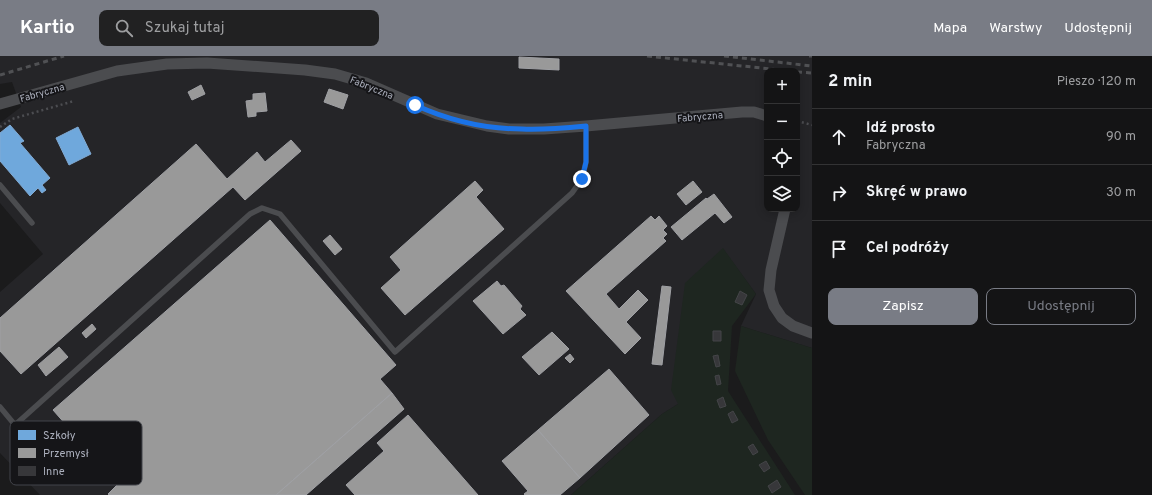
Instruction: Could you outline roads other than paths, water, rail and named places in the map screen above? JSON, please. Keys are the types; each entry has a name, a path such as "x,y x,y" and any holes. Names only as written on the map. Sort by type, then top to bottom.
{"street":[{"name":"Fabryczna","path":"0,104 117,71 188,63 207,63 305,70 335,74 366,83 437,114 487,126 521,129 586,126 742,112 754,112 764,115"},
{"path":"784,212 771,270 769,290 774,306 782,318 793,326 812,333"}],"lane":[{"path":"19,421 250,214 262,208 280,214 395,352 572,193 582,179 586,162 586,126"},
{"path":"0,185 32,222"},
{"path":"0,407 12,421"}],"railway":[{"path":"0,75 64,56"},
{"path":"647,56 764,68"},
{"path":"724,56 812,66"},
{"path":"800,72 812,73"}]}
